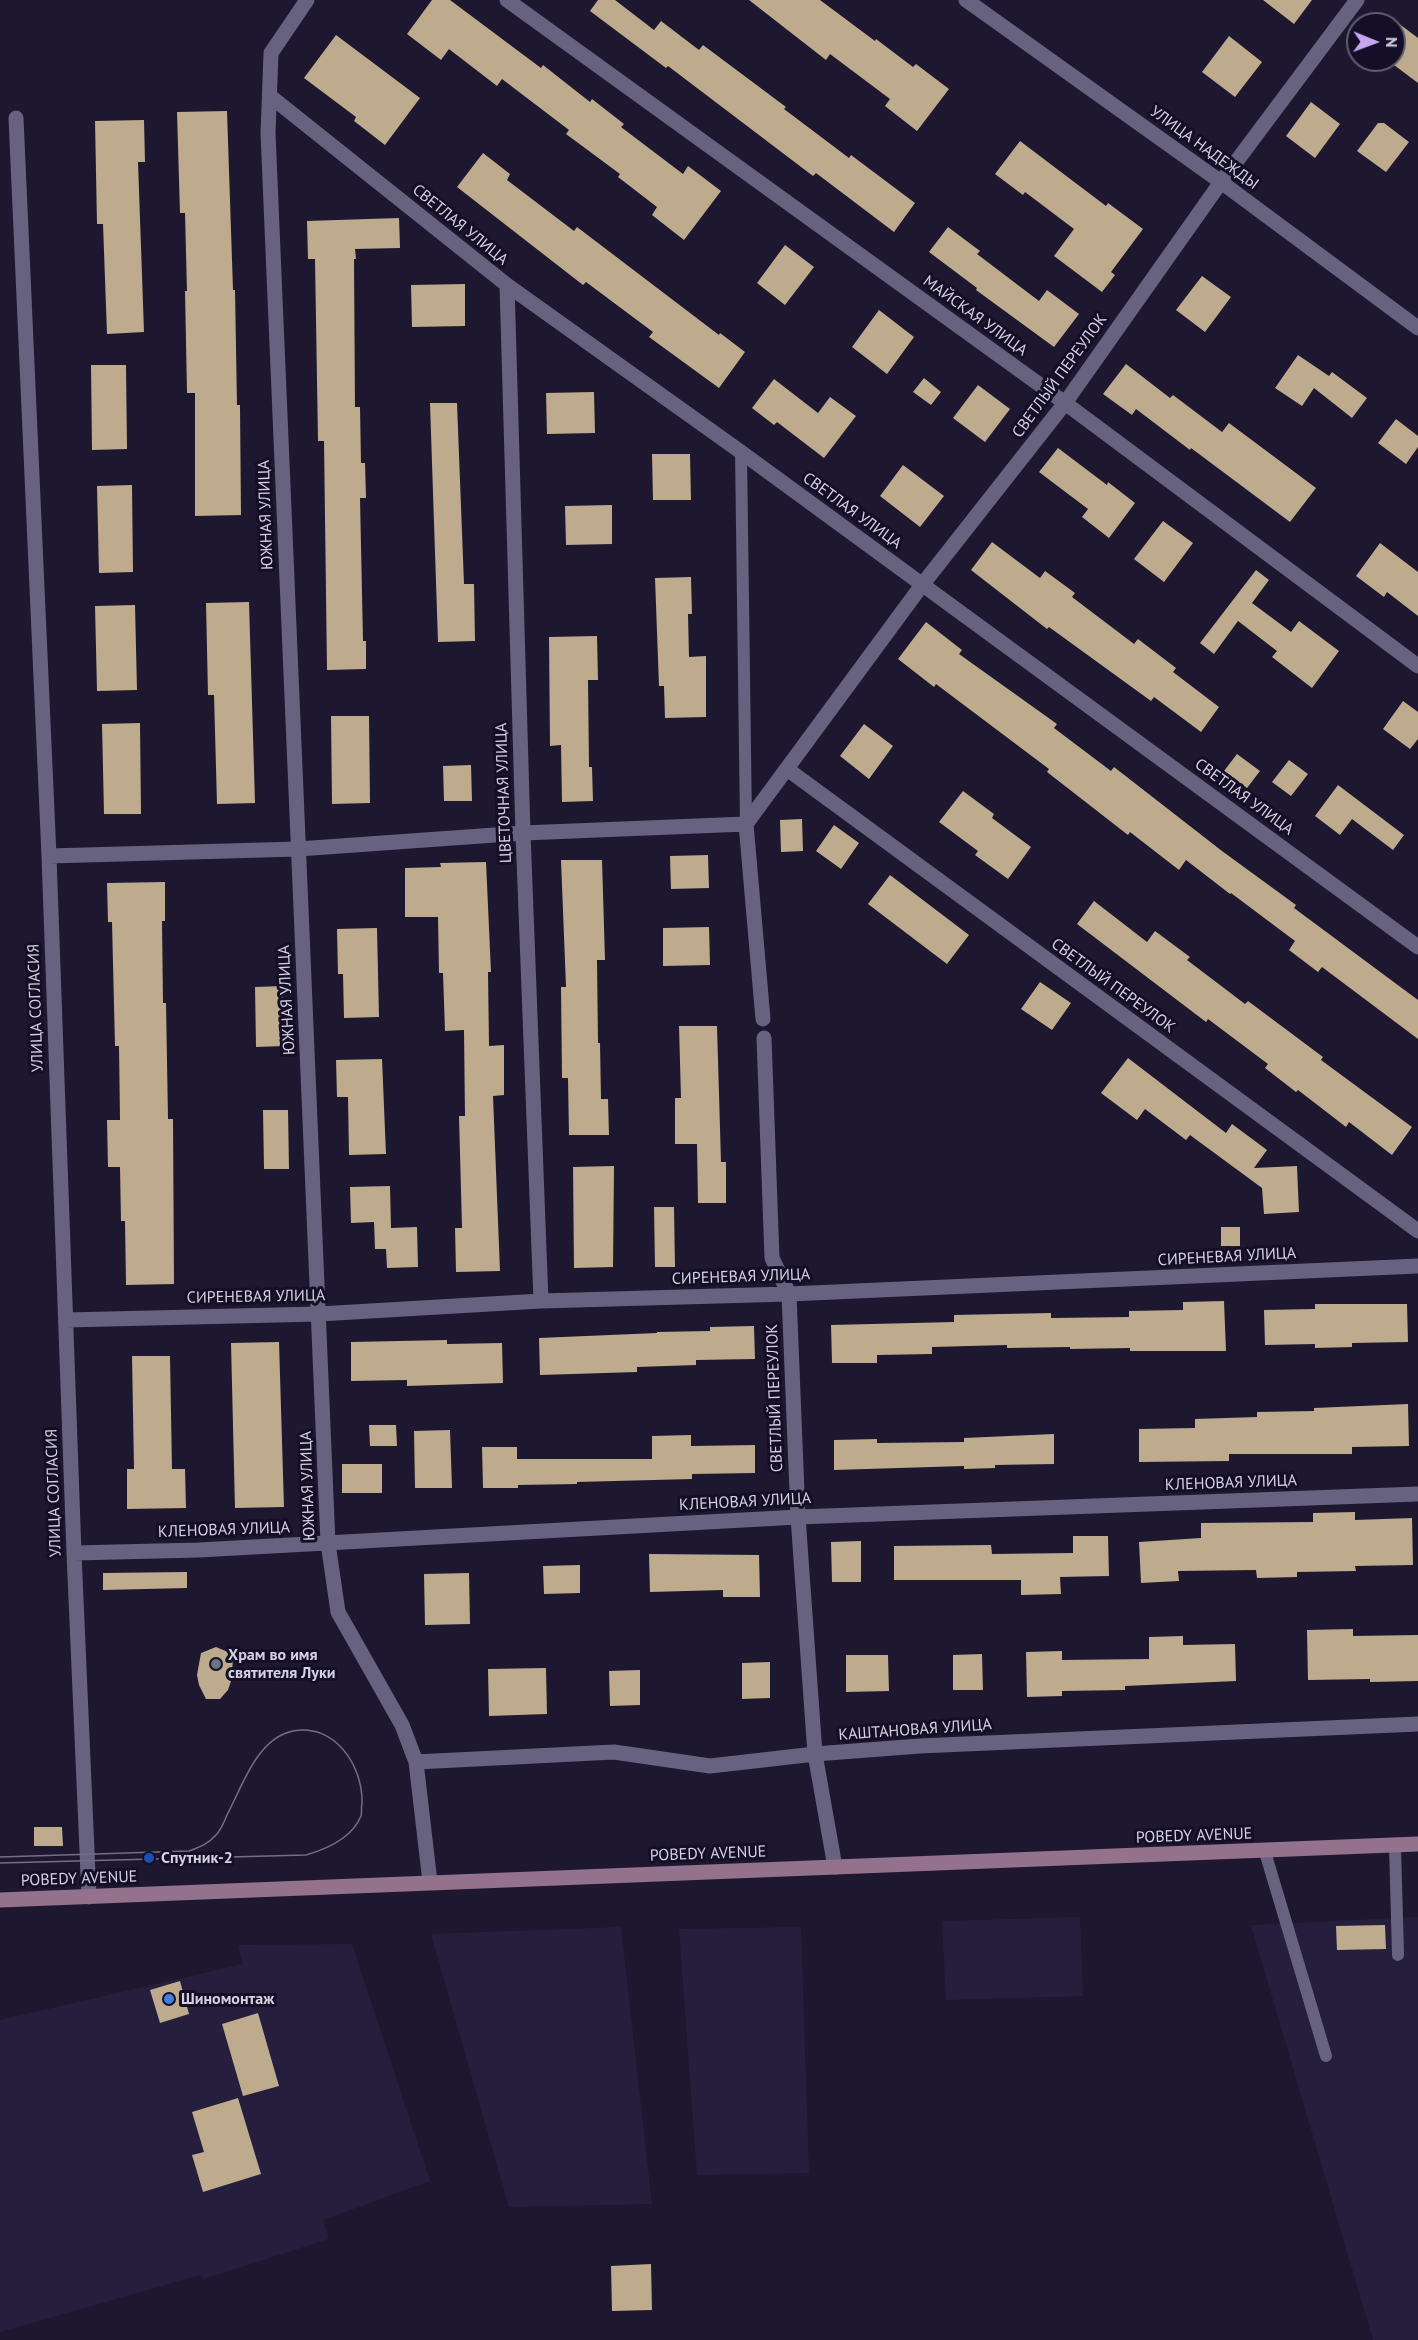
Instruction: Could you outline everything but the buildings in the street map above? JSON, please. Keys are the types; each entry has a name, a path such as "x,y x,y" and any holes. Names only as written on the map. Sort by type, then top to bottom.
{"main road":[{"name":"POBEDY AVENUE","path":"0,1900 1264,1852 1418,1844"}],"street":[{"name":"ЮЖНАЯ УЛИЦА","path":"308,0 271,53 269,145 328,1543 338,1612 402,1725 416,1762 430,1882"},
{"name":"МАЙСКАЯ УЛИЦА","path":"507,0 1065,403 1418,666"},
{"name":"УЛИЦА НАДЕЖДЫ","path":"966,0 1221,182 1418,328"},
{"name":"СВЕТЛЫЙ ПЕРЕУЛОК","path":"746,824 922,585 1065,403 1221,182 1357,0"},
{"name":"СВЕТЛАЯ УЛИЦА","path":"270,96 507,285 741,452 1418,947"},
{"name":"УЛИЦА СОГЛАСИЯ","path":"16,118 49,856 89,1897"},
{"name":"ЦВЕТОЧНАЯ УЛИЦА","path":"507,285 523,833 541,1301"},
{"name":"СВЕТЛЫЙ ПЕРЕУЛОК","path":"787,769 1418,1231"},
{"path":"49,856 298,849 523,833 746,824 763,1019"},
{"name":"СВЕТЛЫЙ ПЕРЕУЛОК","path":"764,1038 772,1258 789,1294 798,1517 815,1754 835,1867"},
{"name":"СИРЕНЕВАЯ УЛИЦА","path":"66,1320 320,1314 541,1301 789,1294 1418,1266"},
{"name":"КЛЕНОВАЯ УЛИЦА","path":"74,1553 328,1543 798,1517 1418,1494"},
{"name":"КАШТАНОВАЯ УЛИЦА","path":"416,1762 614,1752 710,1766 815,1754 932,1745 1418,1724"}],"lane":[{"path":"741,452 746,824"},
{"path":"1395,1845 1398,1955"},
{"path":"1264,1852 1326,2056"}],"shaded area":[{"path":"1080,1917 1083,1996 946,2000 942,1921"},
{"path":"1418,1917 1418,2340 1373,2340 1251,1925"},
{"path":"621,1927 652,2204 509,2207 431,1934"},
{"path":"801,1927 809,2173 697,2175 679,1929"},
{"path":"352,1944 430,2181 323,2220 329,2239 203,2279 200,2275 0,2332 0,2020 243,1964 238,1945"}],"tram line":[{"path":"0,1857 189,1851 204,1845 219,1831 260,1753 280,1735 293,1731 308,1730 334,1741 352,1762 361,1789 361,1815 352,1831 338,1842 306,1855 0,1863"}],"place":[{"name":"Храм во имя святителя Луки","path":"216,1664"},
{"name":"Спутник-2","path":"149,1858"},
{"name":"Шиномонтаж","path":"169,1999"}]}
